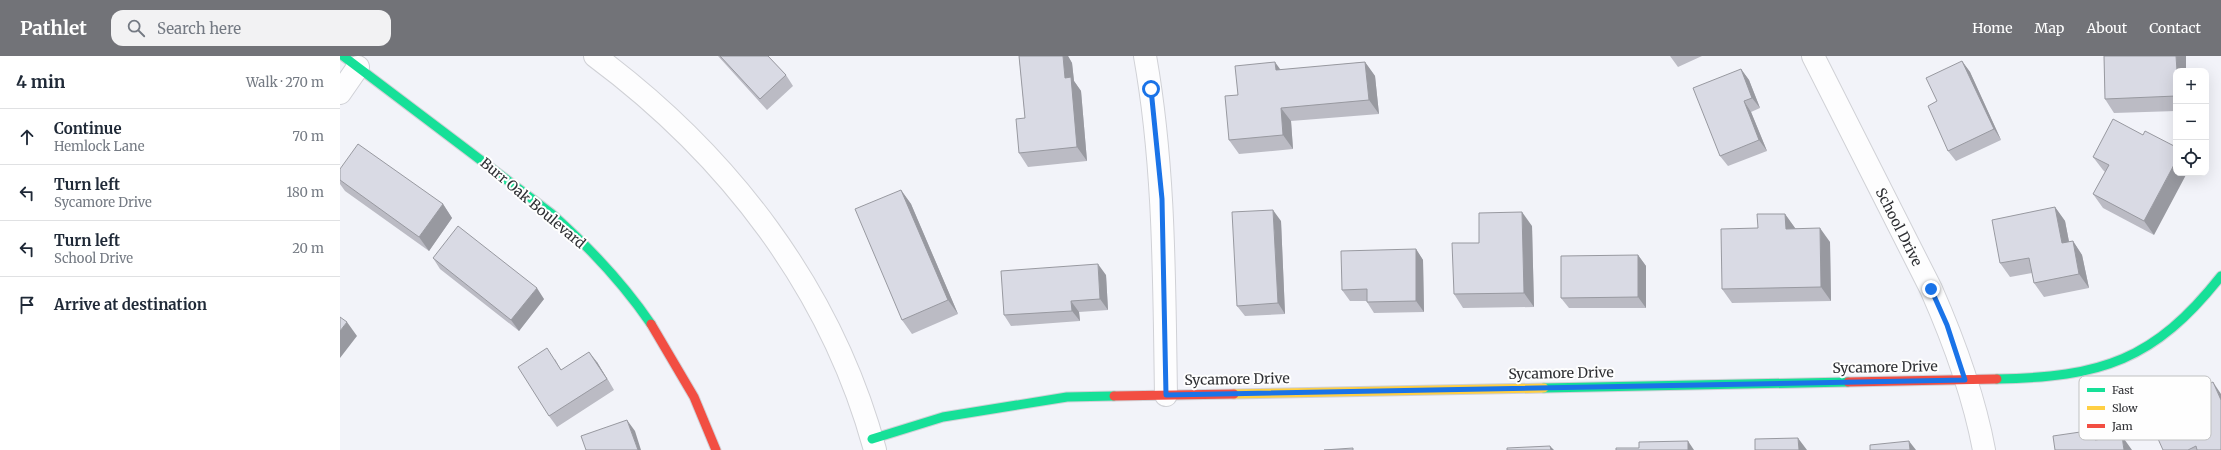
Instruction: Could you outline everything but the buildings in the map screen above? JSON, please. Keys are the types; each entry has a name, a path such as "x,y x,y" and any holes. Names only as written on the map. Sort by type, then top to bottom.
{"street":[{"path":"595,56 657,106 724,172 777,241 829,328 861,405 873,444"},
{"path":"1146,56 1151,89 1162,199 1166,395"},
{"name":"School Drive","path":"1813,56 1931,289 1947,325 1965,380 1984,450"},
{"path":"340,93 351,62"},
{"name":"Burr Oak Boulevard","path":"351,62 525,192 568,228 596,256 647,318 680,369 716,450"},
{"name":"Sycamore Drive","path":"873,444 943,417 1037,400 1067,397 1965,380 2062,376 2114,364 2143,350 2169,332 2191,312 2221,276"}],"traffic: fast":[{"path":"343,56 552,214 605,266 629,294 651,324"},
{"path":"1997,379 2066,374 2096,368 2123,359 2148,345 2172,328 2196,305 2221,276"},
{"path":"1544,388 1848,382"},
{"path":"872,439 943,417 1067,397 1114,396"}],"traffic: slow":[{"path":"1234,394 1544,388"}],"traffic: jam":[{"path":"651,324 694,397 716,450"},
{"path":"1848,382 1997,379"},
{"path":"1114,396 1234,394"}],"route":[{"path":"1151,89 1162,199 1166,395 1896,380 1965,380 1947,325 1931,289"}]}
